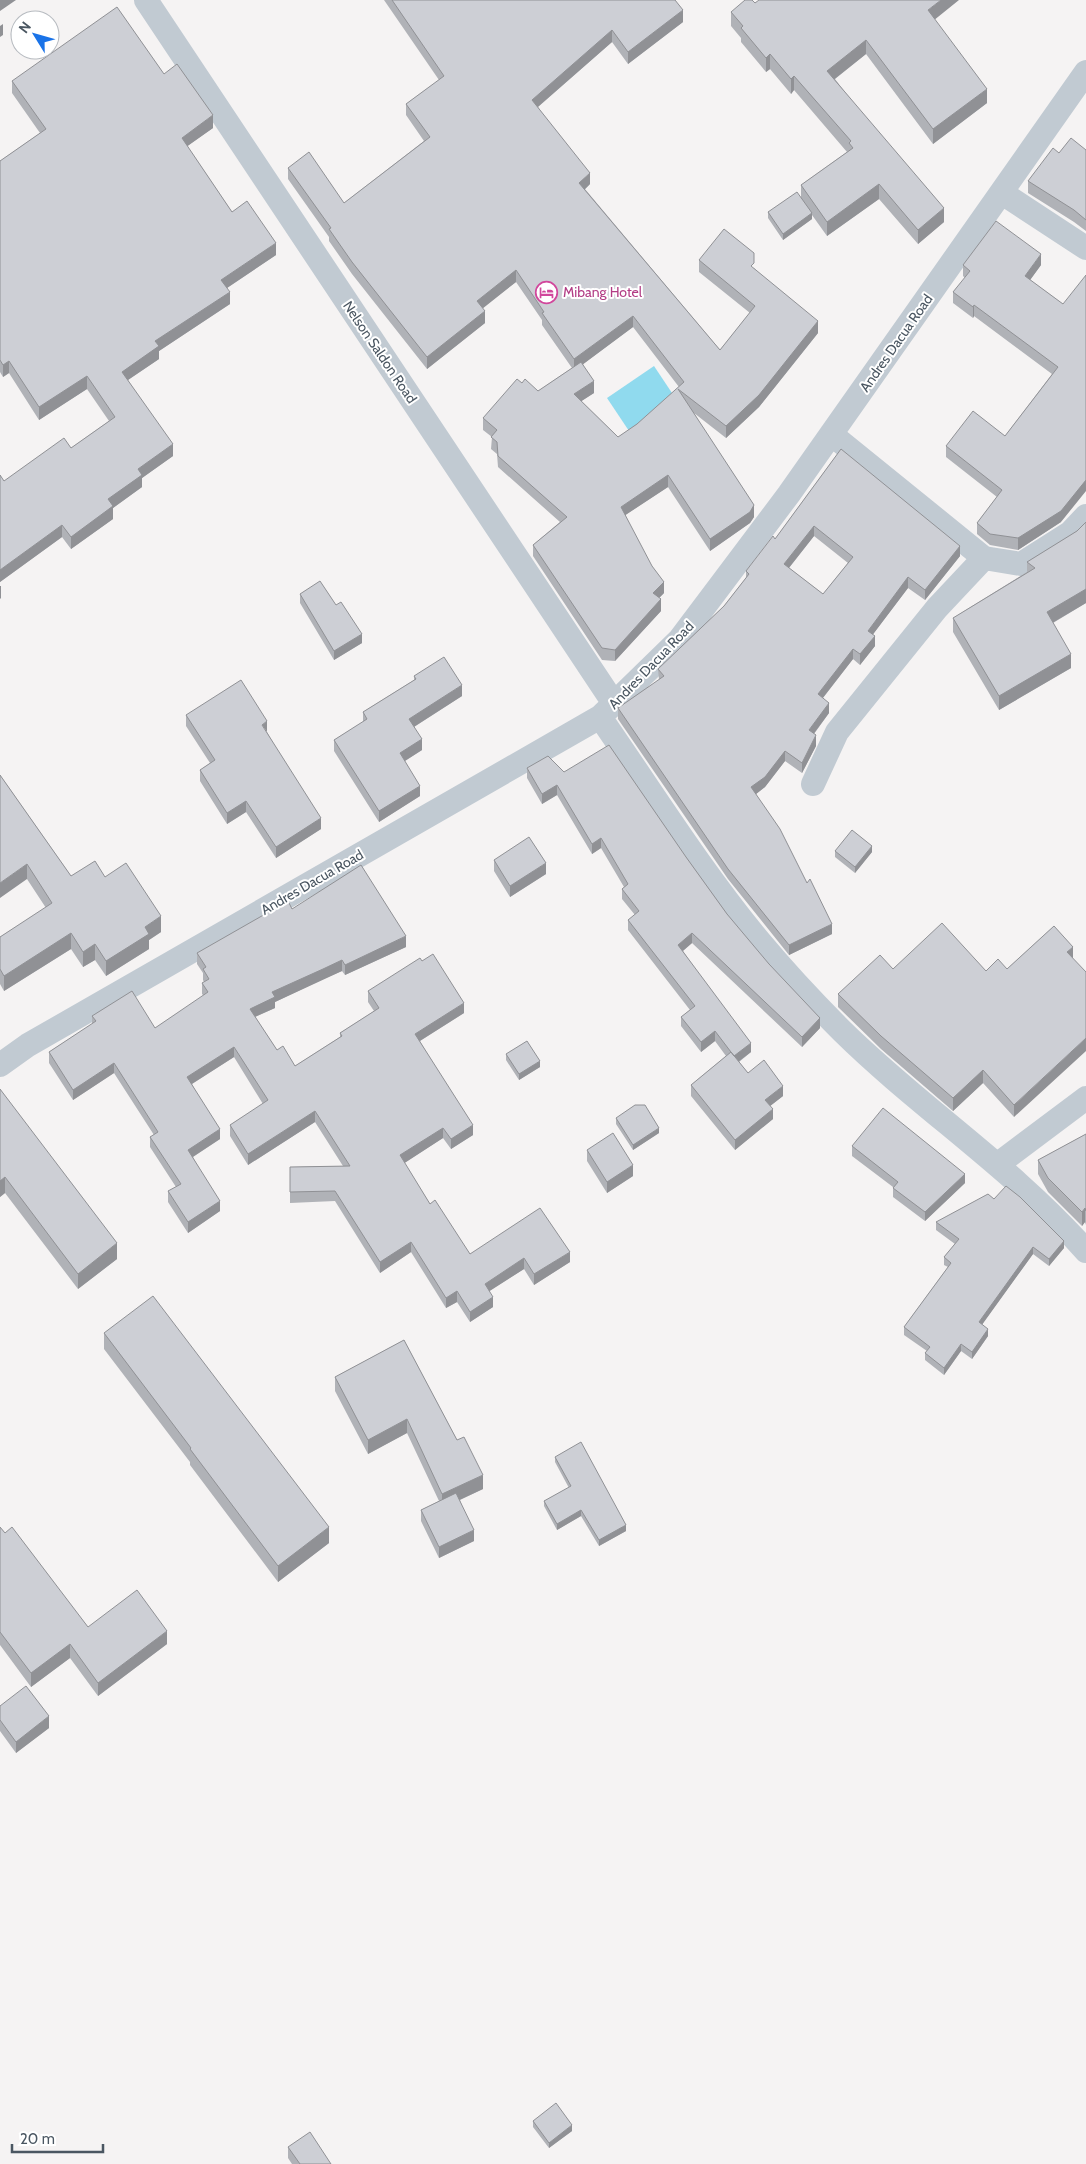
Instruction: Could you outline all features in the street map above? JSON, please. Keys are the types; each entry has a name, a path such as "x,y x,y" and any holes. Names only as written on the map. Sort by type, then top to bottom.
{"street":[{"name":"Nelson Saldon Road","path":"146,0 607,711 714,883 760,942 841,1030 897,1082 998,1164 1086,1251"},
{"name":"Andres Dacua Road","path":"0,1065 28,1045 607,711 680,638 831,434 1086,72"},
{"path":"1002,193 1086,248"},
{"path":"831,434 984,558 1021,564 1070,533 1086,516"},
{"path":"813,784 837,732 937,608 984,558"},
{"path":"998,1164 1086,1098"}],"water":[{"path":"654,366 676,399 629,431 607,398"}],"building":[{"path":"392,0 675,0 683,10 628,52 612,30 532,100 590,173 579,183 720,350 755,306 699,260 724,229 754,253 754,263 751,266 818,321 759,395 726,426 678,389 754,505 750,512 710,539 668,475 621,507 652,566 664,582 653,593 661,599 615,650 602,648 533,545 567,517 498,456 497,442 491,437 497,430 483,418 517,379 522,383 525,379 538,391 581,362 594,381 574,394 618,437 637,424 684,382 633,316 574,359 542,313 544,312 516,270 477,301 485,311 427,357 352,262 329,229 331,228 288,168 309,152 344,203 430,137 406,104 444,76"},
{"path":"745,0 752,0 755,3 759,0 941,0 928,10 987,89 933,129 866,40 827,71 944,208 918,230 879,184 827,222 801,185 853,148 849,143 851,141 794,76 791,79 770,54 766,58 741,28 743,26 731,12"},
{"path":"117,7 164,74 177,64 213,115 182,138 232,212 247,201 276,243 221,280 230,292 155,341 159,346 122,372 173,444 138,469 142,475 108,499 113,506 71,537 62,525 0,570 0,475 4,481 64,438 71,448 115,417 87,376 39,407 9,361 3,365 0,360 0,161 46,129 12,81 42,60 60,60 60,47"},
{"path":"1071,138 1086,150 1086,220 1074,210 1028,181 1053,148 1059,153"},
{"path":"797,192 812,213 783,234 768,212"},
{"path":"996,221 1041,254 1025,276 1063,304 1086,275 1086,480 1061,511 1018,538 990,534 977,523 1002,490 946,446 973,411 1005,436 1058,367 974,305 973,307 953,292 970,271 963,265"},
{"path":"841,449 960,546 925,590 908,577 868,631 875,636 860,654 853,649 818,694 829,703 809,730 816,735 802,763 785,751 765,777 751,787 780,829 807,883 810,879 832,924 789,945 728,869 618,708 664,676 658,669 724,606 749,574 746,571 773,536 775,539","holes":["814,526 853,557 823,594 784,564"]},
{"path":"1086,522 1086,589 1047,612 1071,654 999,696 953,618 1035,568 1027,562 1077,531"},
{"path":"320,581 336,605 341,602 362,634 334,651 300,594"},
{"path":"444,657 462,685 409,719 422,739 400,753 420,786 379,811 334,740 367,719 363,712 416,679 414,676"},
{"path":"241,680 267,721 262,725 321,818 276,847 246,801 227,813 200,770 215,760 186,715"},
{"path":"609,745 727,914 769,964 820,1018 802,1037 692,933 678,945 751,1043 734,1056 715,1031 701,1042 681,1017 695,1006 628,920 639,911 622,889 628,884 601,838 592,844 557,785 542,794 527,768 548,756 564,772"},
{"path":"0,775 71,876 95,861 105,877 126,863 161,916 145,927 149,934 106,961 95,944 83,952 71,933 4,976 0,969 0,937 52,903 27,864 0,883"},
{"path":"852,830 872,846 855,867 835,851"},
{"path":"529,837 546,863 510,886 494,860"},
{"path":"361,865 406,936 345,965 342,960 272,992 275,997 250,1009 277,1050 283,1046 295,1066 342,1036 340,1033 379,1008 368,991 420,958 422,961 433,954 464,1003 415,1034 473,1125 451,1139 443,1128 400,1155 430,1204 435,1200 470,1254 540,1208 570,1252 534,1274 524,1258 485,1284 493,1297 470,1312 457,1291 446,1298 411,1242 380,1262 335,1191 290,1192 290,1167 350,1166 315,1111 248,1154 230,1125 268,1100 234,1047 187,1077 220,1129 188,1150 220,1201 188,1222 168,1191 181,1184 150,1137 158,1132 114,1063 73,1090 49,1052 96,1021 92,1016 132,991 155,1028 208,992 202,983 209,979 203,969 206,967 197,953 288,901 292,909"},
{"path":"942,923 986,971 998,959 1007,969 1054,926 1073,947 1067,952 1086,972 1086,1038 1014,1105 983,1070 953,1098 881,1036 838,994 880,955 893,969"},
{"path":"527,1041 540,1061 519,1074 506,1054"},
{"path":"731,1052 748,1073 764,1060 783,1086 765,1100 773,1109 735,1140 691,1085"},
{"path":"0,1089 117,1243 78,1274 5,1177 0,1181"},
{"path":"635,1105 645,1105 659,1128 633,1145 616,1118"},
{"path":"883,1108 965,1174 925,1212 893,1188 898,1182 852,1146"},
{"path":"613,1133 633,1165 607,1182 587,1150"},
{"path":"1086,1134 1086,1211 1085,1208 1082,1212 1048,1178 1038,1160"},
{"path":"1006,1186 1020,1197 1064,1241 1049,1259 1033,1247 979,1322 988,1329 972,1352 961,1344 944,1368 925,1353 930,1347 904,1327 951,1263 944,1257 959,1239 936,1222 988,1194 994,1199"},
{"path":"153,1296 329,1527 278,1566 104,1333"},
{"path":"404,1340 457,1440 464,1437 483,1475 442,1494 407,1419 368,1440 335,1377"},
{"path":"581,1442 626,1525 599,1540 581,1510 557,1524 544,1501 571,1486 555,1457"},
{"path":"456,1493 474,1530 439,1547 421,1510"},
{"path":"0,1527 5,1533 12,1527 88,1627 137,1590 167,1631 98,1683 70,1644 31,1673 0,1632"},
{"path":"26,1686 49,1716 16,1742 0,1720 0,1706"},
{"path":"556,2103 572,2125 549,2143 533,2121"},
{"path":"310,2132 331,2164 300,2164 288,2147"}],"place":[{"name":"Mibang Hotel","path":"547,292"}]}
